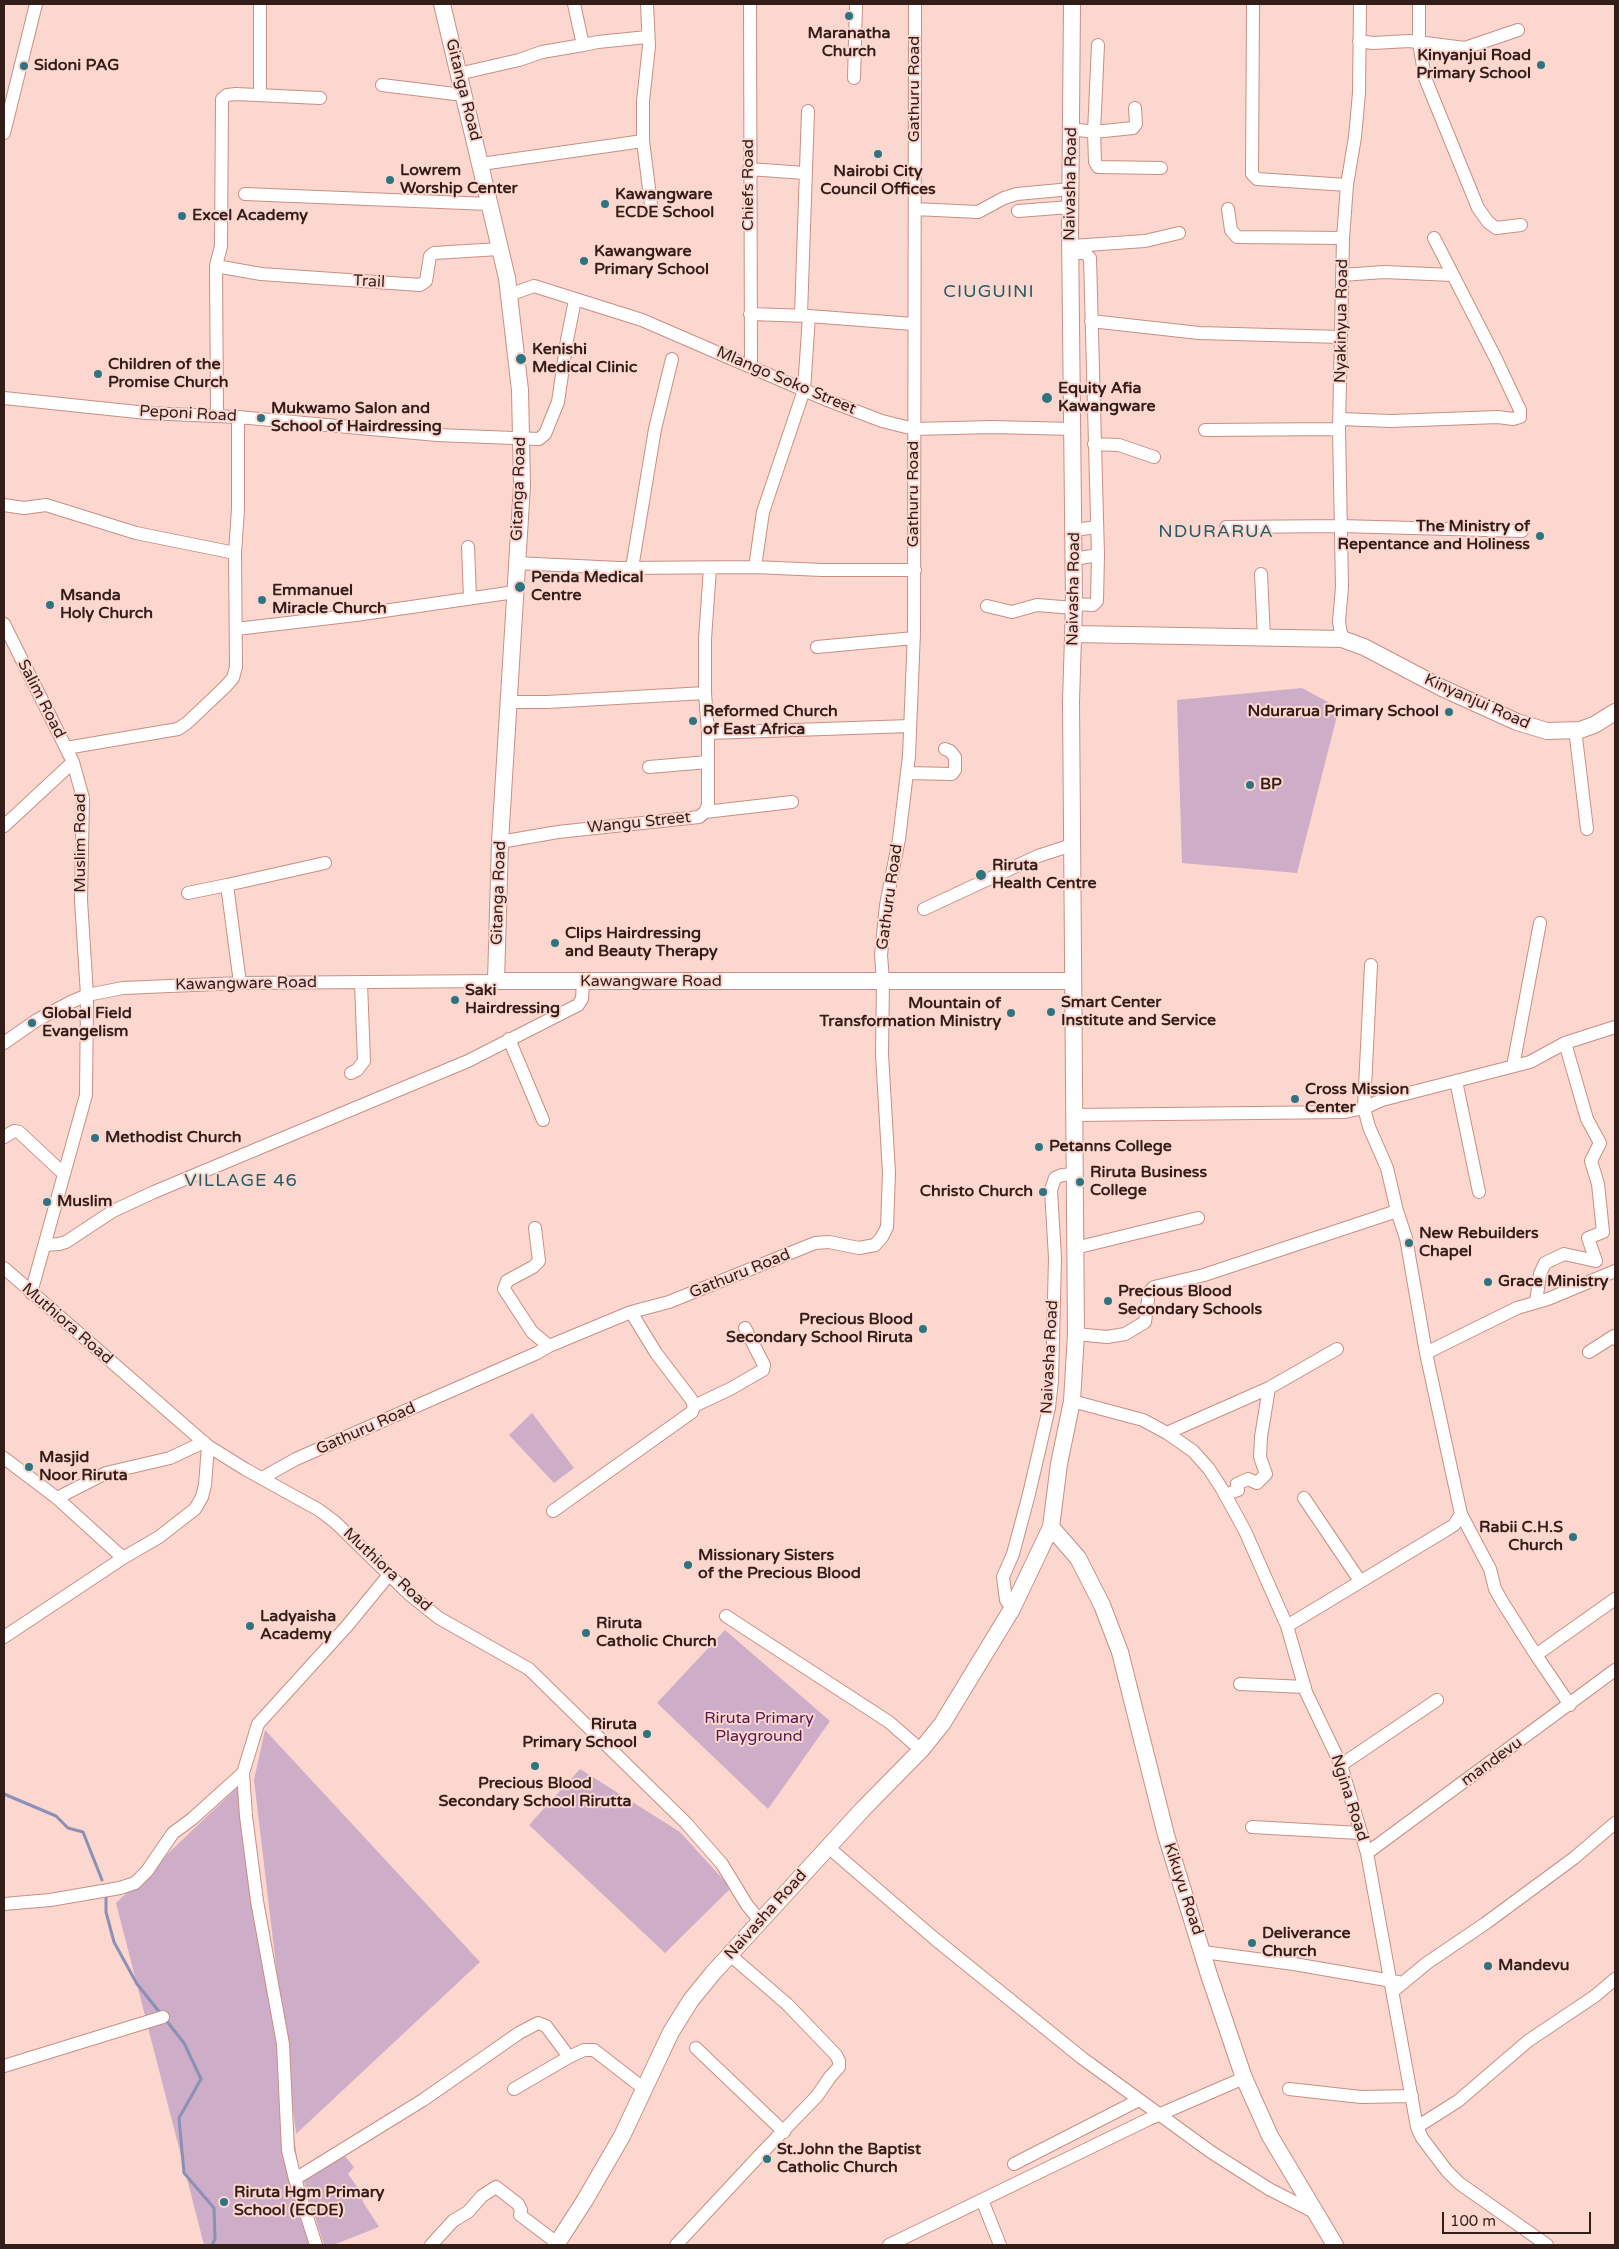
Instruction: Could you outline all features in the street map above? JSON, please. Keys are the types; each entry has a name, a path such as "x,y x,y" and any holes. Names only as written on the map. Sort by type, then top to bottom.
{"main road":[{"name":"Gitanga Road","path":"442,4 481,164 509,295 520,390 522,485 500,842 496,981"},
{"name":"Naivasha Road","path":"557,2244 586,2200 622,2136 671,2032 692,2000 828,1847 921,1750 942,1724 1012,1609 1052,1528 1059,1464 1072,1401 1076,1334 1076,1115 1072,981 1071,702 1074,634 1074,422 1070,249 1072,4"},
{"name":"Kinyanjui Road","path":"1074,634 1342,639 1364,647 1442,688 1517,722 1547,731 1575,728 1580,730 1594,725 1615,712"},
{"name":"Kawangware Road","path":"496,981 1072,981"},
{"name":"Kikuyu Road","path":"1052,1528 1078,1558 1102,1605 1120,1652 1166,1834 1244,2078 1270,2136 1314,2212 1336,2245"}],"street":[{"path":"4,133 6,115 36,4"},
{"path":"260,4 260,95"},
{"path":"574,4 583,45"},
{"path":"647,4 647,37 649,46 643,101 643,141 652,212"},
{"name":"Chiefs Road","path":"750,4 748,169 751,367"},
{"path":"854,78 856,4"},
{"name":"Gathuru Road","path":"262,1478 296,1459 549,1346 631,1312 669,1302 815,1244 829,1242 860,1248 875,1245 887,1227 889,1173 882,1054 883,980 881,955 883,930 899,838 907,773 914,638 915,4"},
{"path":"1253,4 1252,174 1257,179 1347,185"},
{"name":"Nyakinyua Road","path":"1342,639 1339,622 1342,587 1340,424 1343,238 1347,185 1355,137 1359,93 1360,4"},
{"path":"1419,4 1419,43 1425,78 1478,208 1488,222 1496,228 1521,225"},
{"path":"1359,41 1419,43 1465,48 1518,30"},
{"path":"458,74 519,60 542,52 598,42 647,37"},
{"path":"1098,45 1094,132 1095,162 1098,167 1161,168"},
{"path":"382,85 463,95"},
{"path":"217,416 216,266 221,246 222,99 231,94 320,98"},
{"path":"1072,130 1094,132 1133,128 1136,124 1135,108"},
{"path":"756,567 763,512 804,390 805,173 808,111"},
{"path":"481,164 643,141"},
{"path":"748,169 805,173"},
{"path":"915,209 978,212 1004,198 1017,194 1071,189"},
{"path":"245,194 489,204"},
{"path":"1018,211 1070,208"},
{"path":"1228,209 1231,230 1237,237 1343,238"},
{"path":"1070,249 1145,241 1179,233"},
{"path":"1205,430 1498,417 1513,419 1520,417 1520,410 1434,238"},
{"name":"Trail","path":"216,266 260,274 420,285 426,282 430,256 434,253 499,249"},
{"path":"987,606 1012,612 1037,606 1093,605 1097,602 1098,555 1090,258 1085,253 1070,249"},
{"path":"1342,275 1384,272 1452,275"},
{"name":"Mlango Soko Street","path":"509,295 534,286 642,320 882,422 914,429 1074,422 1094,415"},
{"name":"Peponi Road","path":"4,398 147,412 238,417 437,436 540,440 546,434 558,402 567,340 576,300"},
{"path":"1071,305 1091,305"},
{"path":"750,314 913,324"},
{"path":"1091,321 1198,333 1341,338"},
{"path":"1072,354 1092,352"},
{"path":"632,568 655,429 672,359"},
{"path":"66,748 169,731 187,723 233,678 236,668 238,417"},
{"path":"1094,444 1119,445 1154,457"},
{"path":"1074,460 1095,457"},
{"path":"4,505 24,508 46,505 136,533 236,553"},
{"path":"1226,527 1340,526 1522,531"},
{"path":"1074,530 1097,527"},
{"path":"468,547 470,598"},
{"path":"1074,559 1098,555"},
{"path":"516,563 632,568 756,567 822,570 915,570"},
{"name":"Wangu Street","path":"500,842 558,832 689,819 699,817 705,812 708,805 708,733 705,693 705,639 710,568"},
{"path":"1261,574 1264,638"},
{"path":"236,629 356,615 515,592"},
{"name":"Salim Road","path":"4,624 66,748"},
{"path":"817,647 914,638"},
{"path":"509,702 547,702 705,693"},
{"path":"708,733 910,726"},
{"path":"1575,728 1587,829"},
{"name":"Muslim Road","path":"31,1293 86,1095 88,995 81,900 83,798 73,762 66,748"},
{"path":"907,773 952,774 955,770 954,757 950,750 945,749"},
{"path":"4,826 73,762"},
{"path":"649,767 708,762"},
{"path":"705,812 792,802"},
{"path":"924,909 1038,856 1072,845"},
{"path":"188,893 325,863"},
{"path":"227,885 240,983"},
{"path":"1513,1066 1540,923"},
{"path":"1371,964 1364,1108 1369,1127 1387,1168 1397,1211 1406,1238 1426,1353 1461,1514 1490,1569 1495,1589 1570,1705"},
{"name":"Kawangware Road","path":"4,1043 37,1020 88,995 115,989 240,983 496,981"},
{"path":"45,1245 66,1242 113,1211 154,1192 468,1061 578,1005 582,999 583,982"},
{"path":"351,1072 357,1070 364,1061 361,983"},
{"path":"1076,1115 1345,1112 1364,1108 1382,1100 1530,1062 1565,1043 1615,1027"},
{"path":"509,1039 544,1120"},
{"path":"1536,1302 1540,1274 1545,1263 1564,1254 1596,1261 1588,1238 1603,1232 1598,1184 1591,1161 1600,1143 1587,1119 1565,1043"},
{"path":"1456,1081 1479,1192"},
{"path":"4,1137 14,1131 19,1132 64,1174"},
{"name":"Naivasha Road","path":"1012,1609 1006,1600 1003,1577 1015,1546 1049,1408 1052,1380 1054,1258 1052,1190 1055,1178 1062,1175 1075,1174"},
{"path":"1076,1334 1107,1337 1124,1334 1145,1322 1149,1292 1154,1287 1204,1275 1397,1211"},
{"path":"1054,1258 1198,1218"},
{"path":"536,1228 539,1260 533,1267 507,1281 504,1289 532,1332 549,1346"},
{"name":"Muthiora Road","path":"4,1268 206,1444 320,1510 335,1522 388,1576 439,1618 529,1669 686,1823 722,1864 747,1905 761,1922"},
{"path":"1426,1353 1517,1308 1615,1270"},
{"path":"553,1511 692,1412 694,1406 691,1399 656,1352 631,1312"},
{"path":"694,1406 730,1390 763,1370 764,1365 746,1328"},
{"path":"1589,1352 1614,1336 1615,1339"},
{"path":"1167,1433 1269,1388 1337,1348"},
{"path":"1225,1495 1238,1490 1237,1484 1248,1479 1257,1482 1266,1474 1260,1457 1261,1437 1269,1388"},
{"name":"Ngina Road","path":"1072,1401 1143,1420 1167,1433 1193,1450 1209,1469 1225,1495 1245,1532 1287,1626 1305,1687 1341,1765 1367,1853 1395,1985 1417,2127 1422,2138 1447,2171 1459,2183 1547,2245"},
{"path":"4,1637 123,1558 159,1537 195,1509 202,1498 205,1485 206,1444 170,1458 106,1473 57,1498"},
{"path":"4,1458 57,1498 123,1558"},
{"path":"1304,1498 1360,1581"},
{"path":"1287,1626 1454,1525 1461,1514"},
{"path":"316,2245 288,2150 283,2044 257,1900 246,1816 243,1773 258,1724 347,1626 388,1576"},
{"path":"1536,1655 1615,1599"},
{"path":"726,1616 889,1722 921,1750"},
{"name":"mandevu","path":"1367,1853 1615,1670"},
{"path":"1240,1684 1305,1687"},
{"path":"1341,1765 1437,1700"},
{"path":"4,1904 50,1900 120,1888 135,1883 147,1871 173,1833 192,1819 243,1773"},
{"path":"1203,1952 1268,1960 1395,1985 1486,1923 1574,1858 1615,1823"},
{"path":"1252,1827 1360,1833"},
{"path":"828,1847 1039,2024 1139,2100 1269,2189 1314,2212"},
{"path":"676,2245 817,2096 839,2067 836,2055 787,2004 730,1956"},
{"path":"1417,2127 1458,2101 1528,2041 1596,1996 1615,1980"},
{"path":"4,2066 163,2017"},
{"path":"295,2179 436,2093 534,2024 542,2023 546,2026 569,2057"},
{"path":"696,2048 784,2132"},
{"path":"514,2089 584,2050 594,2050 643,2088"},
{"path":"888,2245 1159,2115 1244,2078"},
{"path":"1288,2089 1360,2097 1412,2096"},
{"path":"1014,2164 1139,2100"},
{"path":"431,2245 453,2222 468,2212 482,2196 496,2187 518,2204 521,2210 520,2215 557,2244"},
{"path":"982,2200 1000,2245"}],"green space":[{"name":"BP","path":"1302,688 1339,708 1297,873 1182,863 1177,700"},
{"path":"532,1413 574,1468 554,1483 509,1435"},
{"name":"Riruta Primary Playground","path":"725,1630 830,1721 768,1809 657,1703"},
{"path":"265,1730 480,1962 296,2134 254,1780"},
{"path":"580,1769 680,1832 731,1888 665,1953 529,1825"},
{"path":"238,1787 311,2245 204,2245 116,1903"},
{"path":"344,2155 354,2167 348,2174 361,2192 363,2202 379,2227 333,2245 324,2245 303,2179"}],"waterway":[{"path":"4,1794 56,1816 68,1828 83,1832 102,1880"},
{"path":"106,1894 106,1912 114,1942 137,1984 161,2014"},
{"path":"165,2019 184,2043 201,2079 179,2118 184,2173 214,2208 215,2239 212,2245"}],"place":[{"name":"Maranatha Church","path":"849,16"},
{"name":"Kinyanjui Road Primary School","path":"1541,65"},
{"name":"Sidoni PAG","path":"24,66"},
{"name":"Nairobi City Council Offices","path":"878,154"},
{"name":"Lowrem Worship Center","path":"390,180"},
{"name":"Kawangware ECDE School","path":"605,204"},
{"name":"Excel Academy","path":"182,216"},
{"name":"Kawangware Primary School","path":"584,261"},
{"name":"Kenishi Medical Clinic","path":"521,359"},
{"name":"Children of the Promise Church","path":"98,374"},
{"name":"Equity Afia Kawangware","path":"1047,398"},
{"name":"Mukwamo Salon and School of Hairdressing","path":"261,418"},
{"name":"The Ministry of Repentance and Holiness","path":"1540,536"},
{"name":"Penda Medical Centre","path":"520,587"},
{"name":"Emmanuel Miracle Church","path":"262,600"},
{"name":"Msanda Holy Church","path":"50,605"},
{"name":"Ndurarua Primary School","path":"1449,712"},
{"name":"Reformed Church of East Africa","path":"693,721"},
{"name":"BP","path":"1250,785"},
{"name":"Riruta Health Centre","path":"981,875"},
{"name":"Clips Hairdressing and Beauty Therapy","path":"555,943"},
{"name":"Saki Hairdressing","path":"455,1000"},
{"name":"Smart Center Institute and Service","path":"1051,1012"},
{"name":"Mountain of Transformation Ministry","path":"1011,1013"},
{"name":"Global Field Evangelism","path":"32,1023"},
{"name":"Cross Mission Center","path":"1295,1099"},
{"name":"Methodist Church","path":"95,1138"},
{"name":"Petanns College","path":"1039,1147"},
{"name":"Riruta Business College","path":"1080,1182"},
{"name":"Christo Church","path":"1043,1192"},
{"name":"Muslim","path":"47,1202"},
{"name":"New Rebuilders Chapel","path":"1409,1243"},
{"name":"Grace Ministry","path":"1488,1282"},
{"name":"Precious Blood Secondary Schools","path":"1108,1301"},
{"name":"Precious Blood Secondary School Riruta","path":"923,1329"},
{"name":"Masjid Noor Riruta","path":"29,1467"},
{"name":"Rabii C.H.S Church","path":"1573,1537"},
{"name":"Missionary Sisters of the Precious Blood","path":"688,1565"},
{"name":"Ladyaisha Academy","path":"250,1626"},
{"name":"Riruta Catholic Church","path":"586,1633"},
{"name":"Riruta Primary School","path":"647,1734"},
{"name":"Precious Blood Secondary School Rirutta","path":"535,1766"},
{"name":"Deliverance Church","path":"1252,1943"},
{"name":"Mandevu","path":"1488,1966"},
{"name":"St.John the Baptist Catholic Church","path":"767,2159"},
{"name":"Riruta Hgm Primary School (ECDE)","path":"224,2202"}],"district":[{"name":"CIUGUINI","path":"989,292"},
{"name":"NDURARUA","path":"1216,532"},
{"name":"VILLAGE 46","path":"241,1181"}]}
